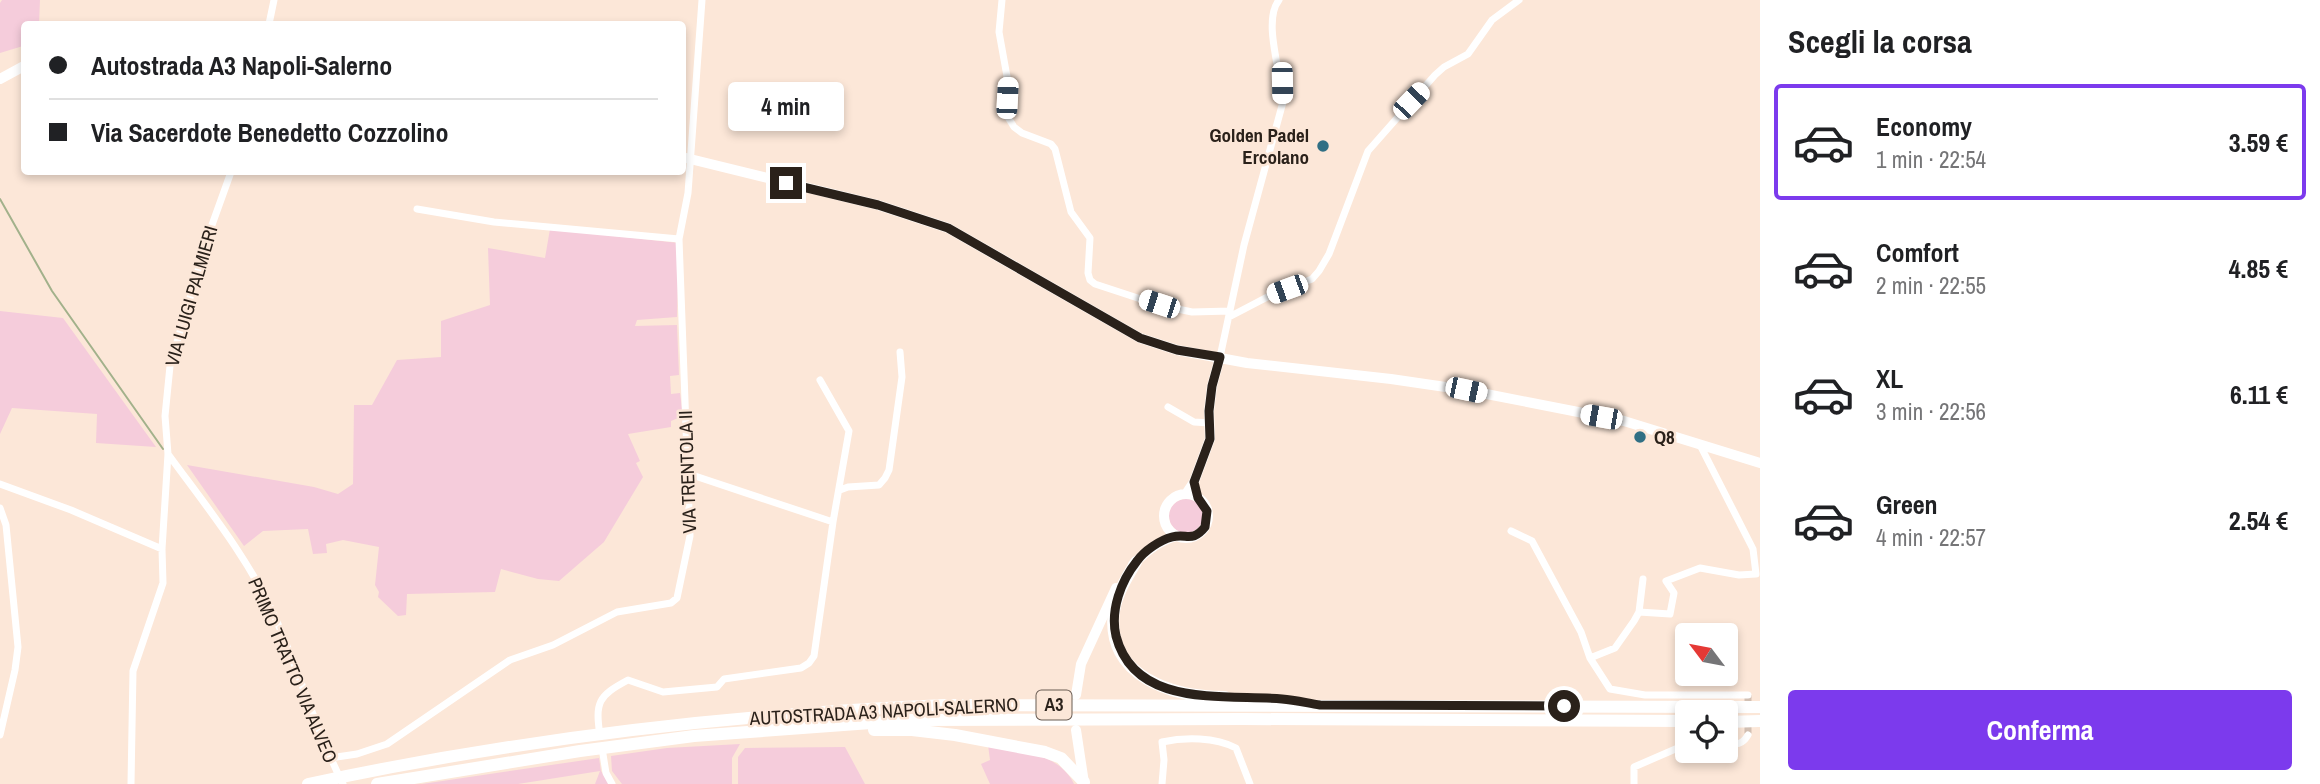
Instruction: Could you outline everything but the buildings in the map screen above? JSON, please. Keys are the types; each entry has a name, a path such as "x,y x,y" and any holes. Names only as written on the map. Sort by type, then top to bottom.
{"highway":[{"path":"1136,562 1119,593 1114,611 1114,629 1127,662 1140,675 1157,686 1180,692 1219,697 1284,699 1320,705"},
{"name":"AUTOSTRADA A3 NAPOLI-SALERNO","path":"308,784 636,730 834,709 946,705 1760,707"},
{"name":"AUTOSTRADA A3 NAPOLI-SALERNO","path":"377,784 593,750 759,730 953,719 1675,721"},
{"path":"1738,722 1760,721"},
{"path":"759,730 912,730 956,735 1045,752 1061,758 1084,783"}],"main road":[{"path":"0,79 21,68"},
{"path":"686,158 878,205 948,228 1140,338 1177,350 1247,363 1466,390 1624,421 1760,463"},
{"path":"1186,494 1194,482 1210,439 1212,386 1220,357"},
{"path":"1147,551 1169,538 1193,537 1205,527 1207,511 1198,498 1194,482"},
{"path":"1076,695 1081,664 1122,576 1147,551 1166,524 1166,507 1178,496 1186,494 1198,498"},
{"path":"1166,524 1177,536"},
{"path":"1076,730 1084,783"}],"street":[{"path":"270,21 274,0"},
{"name":"VIA TRENTOLA II","path":"330,758 357,754 387,744 510,660 553,645 617,612 671,603 677,598 690,536 679,239 688,193 686,158 693,135 702,0"},
{"path":"1002,0 999,32 1008,82 1006,114 1014,127 1051,144 1055,149 1071,212 1090,238 1090,280 1095,284 1159,304 1192,312 1230,314 1311,279 1319,271 1329,254 1368,151 1435,75 1468,54 1492,20 1519,0"},
{"path":"1220,357 1244,244 1283,103 1282,83 1273,51 1272,21 1275,5 1279,0"},
{"name":"VIA LUIGI PALMIERI","path":"131,784 132,671 163,583 162,550 168,454 165,416 170,366 208,236 230,175"},
{"path":"417,209 494,222 679,239"},
{"path":"840,490 879,485 885,478 902,377 900,352"},
{"path":"612,784 606,773 597,713 606,692 628,680 663,692 717,687 724,679 802,668 814,656 849,431 820,380"},
{"path":"1168,407 1194,422 1210,423"},
{"path":"1639,612 1670,614 1674,593 1667,581 1700,568 1739,575 1756,574 1756,551 1700,445"},
{"name":"PRIMO TRATTO VIA ALVEO","path":"168,454 246,561 274,616 330,758 347,779"},
{"path":"689,474 833,522"},
{"path":"0,493 3,485 71,510 162,550"},
{"path":"0,508 6,525 18,647 0,735"},
{"path":"1511,531 1532,541 1581,632 1590,658 1610,689 1645,695 1748,695"},
{"path":"1590,658 1615,648 1639,612 1643,579"},
{"path":"1738,744 1744,742 1748,735"},
{"path":"1161,784 1164,760 1161,742 1184,739 1217,741 1236,748 1251,784"},
{"path":"1634,784 1634,766 1675,749"}],"shaded area":[{"path":"2,0 40,0 39,21 21,21 21,47 0,53"},
{"path":"550,229 679,243 677,317 637,320 635,326 677,325 679,375 670,376 671,394 680,393 683,416 671,421 671,427 628,434 640,461 636,463 643,477 604,542 559,581 538,579 501,569 495,592 407,594 406,615 398,616 378,597 379,592 375,585 379,547 343,540 326,544 327,553 313,554 308,529 263,531 244,546 187,465 314,487 338,494 353,484 354,405 372,405 397,360 441,357 441,321 490,305 488,248 545,258"},
{"path":"0,311 63,318 156,447 96,443 97,414 12,408 0,434"},
{"path":"1186,499 1198,504 1203,516 1198,528 1186,533 1174,528 1169,516 1174,504"},
{"path":"740,744 732,758 732,784 622,784 612,771 611,756 667,748"},
{"path":"988,745 1048,759 1067,773 1074,784 990,784 981,764 990,760"},
{"path":"845,747 865,784 738,784 738,757 745,748"},
{"path":"599,758 601,771 610,784 595,784 600,771 518,784 422,784"}],"waterway":[{"path":"0,199 52,291 163,449"}],"tunnel":[{"path":"1748,695 1748,735"}],"place":[{"name":"Golden Padel Ercolano","path":"1323,146"},
{"name":"Q8","path":"1640,437"}],"route":[{"path":"786,183 878,205 948,228 1140,338 1177,350 1220,357 1212,386 1210,439 1194,482 1198,498 1207,511 1205,527 1193,537 1169,538 1143,554 1119,593 1114,611 1114,629 1119,646 1127,662 1140,675 1157,686 1180,692 1219,697 1284,699 1320,705 1564,706"}]}
